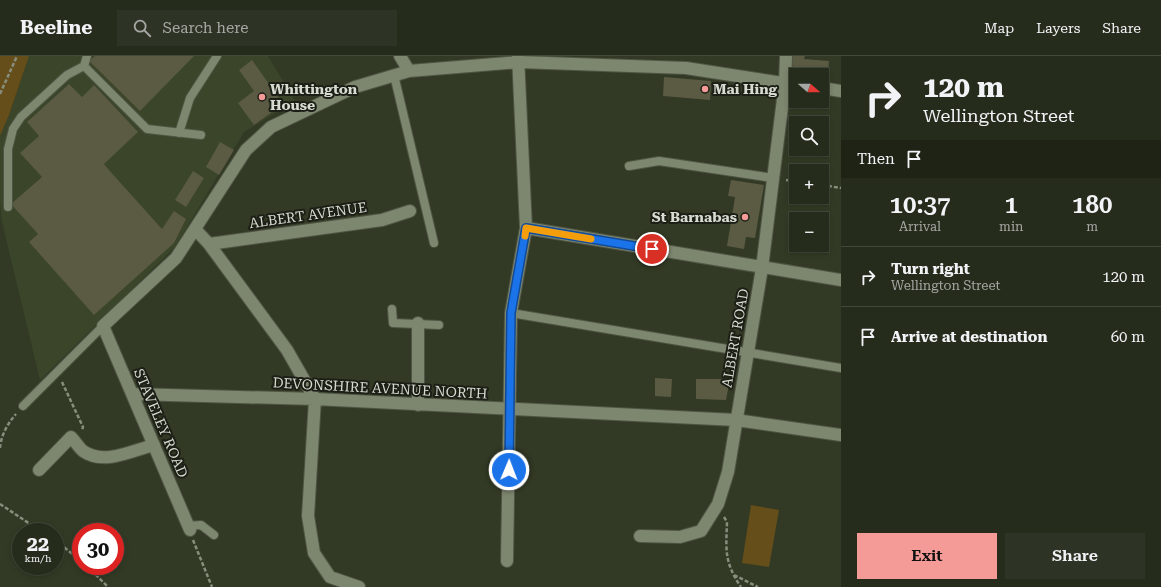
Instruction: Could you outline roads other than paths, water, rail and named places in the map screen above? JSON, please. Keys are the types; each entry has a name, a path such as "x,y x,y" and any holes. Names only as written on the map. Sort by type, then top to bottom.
{"street":[{"path":"400,56 409,70"},
{"name":"ALBERT ROAD","path":"786,56 789,77"},
{"path":"507,561 511,313 526,228 519,59"},
{"path":"103,326 176,258 246,150 271,127 355,87 409,70 519,59 686,68 789,84"},
{"path":"829,89 841,91"},
{"name":"ALBERT ROAD","path":"640,536 680,537 701,531 718,504 728,472 762,268 773,178 789,90"},
{"name":"ALBERT AVENUE","path":"209,244 382,220 410,210"},
{"path":"526,228 841,280"},
{"path":"195,229 209,244 287,350 315,399 308,516 314,553 330,577 359,587"},
{"path":"418,323 418,405"},
{"name":"STAVELEY ROAD","path":"103,326 133,394 188,528"},
{"name":"DEVONSHIRE AVENUE NORTH","path":"133,394 315,399 736,420 841,435"},
{"path":"39,470 71,437 84,452 99,456 123,456 154,445"}],"lane":[{"path":"8,207 8,150 13,129 21,117 67,75 84,66 87,56"},
{"path":"180,133 190,98 217,56"},
{"path":"84,66 147,129 201,135"},
{"path":"394,75 434,243"},
{"path":"629,166 658,160 773,178"},
{"path":"392,309 393,323 439,325"},
{"path":"511,313 841,368"},
{"path":"23,406 103,326"},
{"path":"188,528 201,525 214,536"}],"place":[{"name":"Mai Hing","path":"705,89"},
{"name":"Whittington House","path":"262,97"},
{"name":"St Barnabas","path":"745,217"}]}
